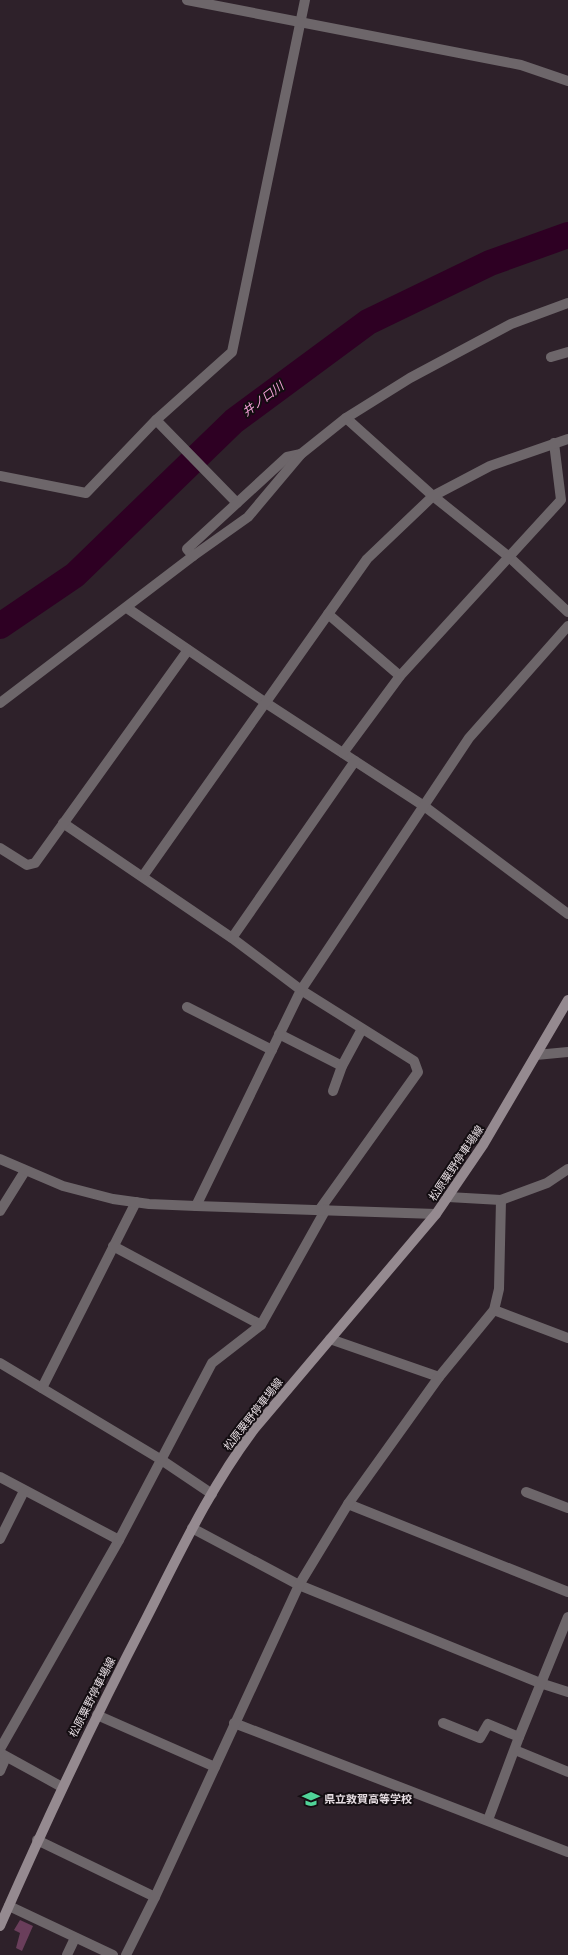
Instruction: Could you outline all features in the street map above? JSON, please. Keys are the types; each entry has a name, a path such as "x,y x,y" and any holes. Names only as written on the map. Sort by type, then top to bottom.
{"main road":[{"name":"松原粟野停車場線","path":"0,1926 37,1840 97,1715 192,1528 235,1454 255,1428 436,1214 483,1145 568,1000"}],"street":[{"path":"187,0 521,65 568,81"},
{"path":"0,476 86,493 156,420 232,352 305,0"},
{"path":"0,704 193,556 248,517 301,454 346,418 410,378 511,324 568,304"},
{"path":"551,357 568,352"},
{"path":"346,418 433,496 508,556 568,612"},
{"path":"156,420 167,429 233,499"},
{"path":"142,876 367,559 433,496 490,466 568,439"},
{"path":"343,753 400,676 508,556 561,500 554,444"},
{"path":"193,556 187,549 233,499 287,457 301,454"},
{"path":"127,608 424,806 568,914"},
{"path":"328,614 400,676"},
{"path":"196,1206 301,990 469,738 568,626"},
{"path":"0,848 27,864 35,863 188,650"},
{"path":"232,938 355,761"},
{"path":"0,1771 2,1753 119,1540 160,1459 212,1363 261,1325 323,1209 418,1072 414,1061 301,990 232,938 63,822"},
{"path":"187,1007 272,1050"},
{"path":"333,1091 342,1066 362,1029"},
{"path":"279,1034 342,1066"},
{"path":"536,1055 568,1052"},
{"path":"0,1159 63,1186 113,1199 136,1202 196,1206 323,1209 436,1214"},
{"path":"448,1197 501,1200 547,1183 568,1169"},
{"path":"0,1211 25,1171"},
{"path":"126,1955 155,1897 299,1585 348,1504 439,1377 494,1310 499,1288 501,1200"},
{"path":"42,1388 112,1246 136,1202"},
{"path":"112,1246 261,1325"},
{"path":"494,1310 568,1338"},
{"path":"330,1339 439,1377"},
{"path":"0,1363 160,1459 212,1494"},
{"path":"0,1478 119,1540"},
{"path":"0,1539 24,1490"},
{"path":"526,1492 568,1508"},
{"path":"348,1504 568,1592"},
{"path":"192,1528 299,1585 540,1683 568,1692"},
{"path":"488,1820 540,1683 568,1617"},
{"path":"97,1715 215,1767"},
{"path":"234,1723 568,1852"},
{"path":"443,1723 480,1738 488,1724 519,1737"},
{"path":"515,1750 568,1772"},
{"path":"2,1753 62,1787"},
{"path":"37,1840 155,1897"},
{"path":"9,1906 113,1955"},
{"path":"66,1955 75,1938"}],"shaded area":[{"path":"20,1920 33,1926 22,1951 16,1948 20,1933 14,1930"}],"waterway":[{"name":"井ノ口川","path":"0,626 75,575 234,421 368,322 490,263 568,235"}],"place":[{"name":"県立敦賀高等学校","path":"311,1799"}]}
